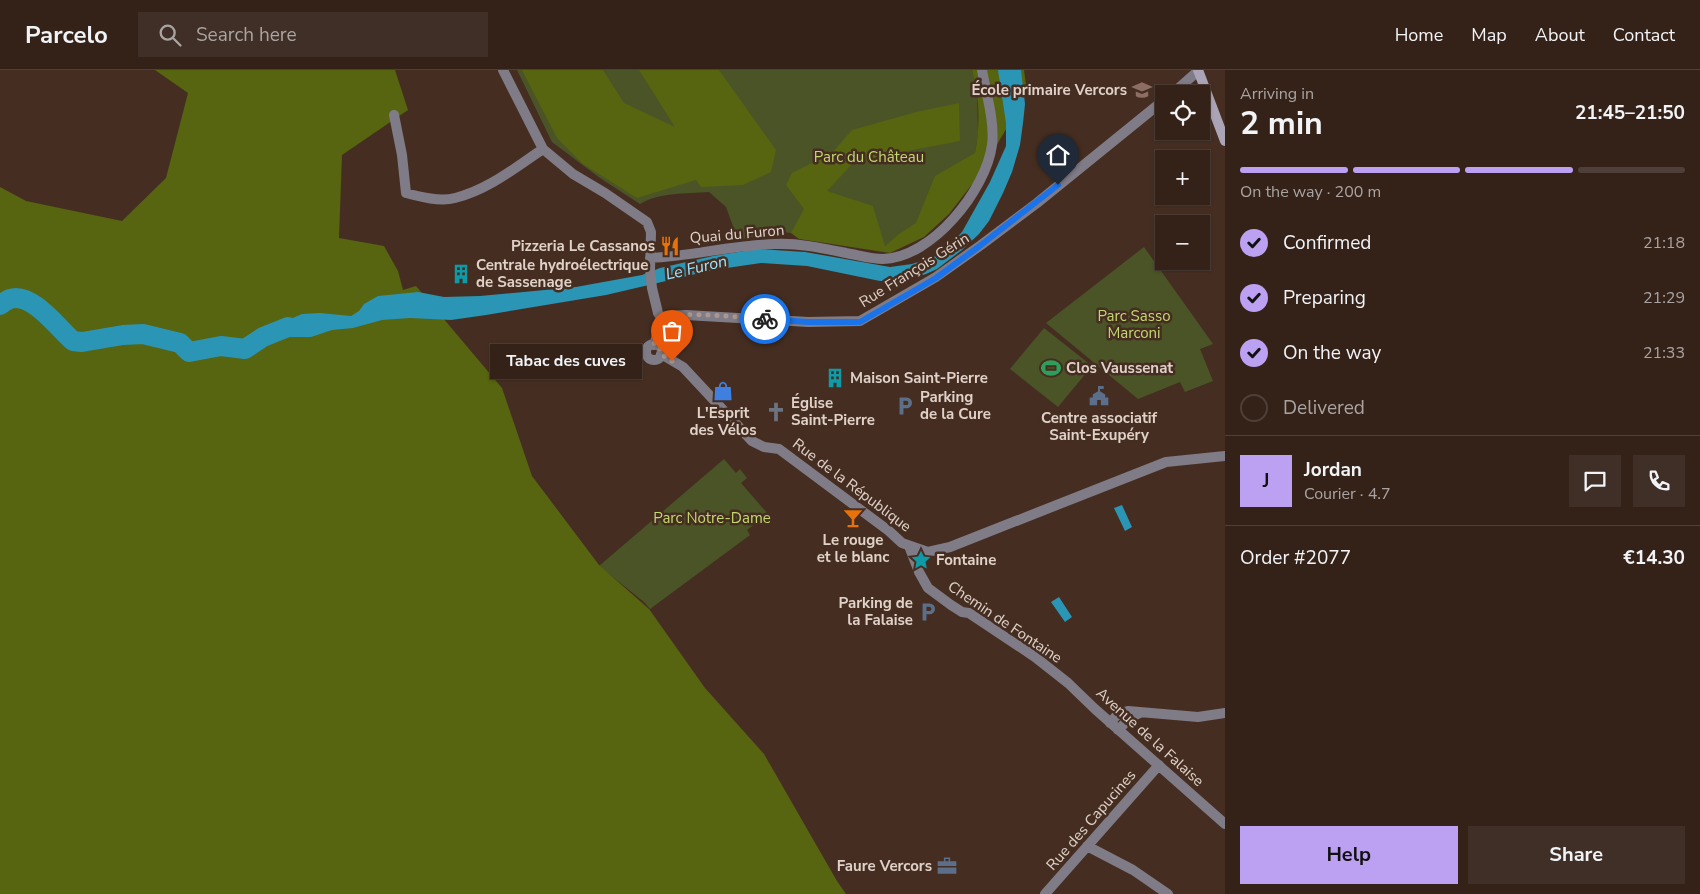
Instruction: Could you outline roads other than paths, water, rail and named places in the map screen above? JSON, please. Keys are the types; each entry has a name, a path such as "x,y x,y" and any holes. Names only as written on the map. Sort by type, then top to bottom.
{"main road":[{"path":"1198,70 1225,141"}],"street":[{"path":"503,70 543,149 572,174 627,207 647,222 651,232 650,270 652,288 658,313 662,319"},
{"name":"Quai du Furon","path":"650,258 774,244 803,244 885,259 903,255 920,247 958,213 976,187 989,162 992,136 982,70"},
{"path":"1182,85 1198,70"},
{"name":"Rue François Gérin","path":"662,319 668,316 686,315 808,322 860,322 936,278 1037,203 1155,107"},
{"path":"394,115 402,155 406,192 413,195 430,198 455,198 498,179 543,149"},
{"name":"Rue de la République","path":"662,319 654,344 646,349 648,358 654,360 659,358 661,354 683,367 752,442 764,447 779,449 889,531 902,543 928,552 950,547 1166,462 1225,456"},
{"name":"Chemin de Fontaine","path":"909,546 919,572 928,588 962,612 969,613 1035,657 1077,692"},
{"name":"Avenue de la Falaise","path":"1077,692 1225,824"},
{"path":"1110,723 1122,712 1133,711 1198,717 1225,713"},
{"path":"1118,730 1131,717 1140,713"},
{"name":"Rue des Capucines","path":"1045,894 1158,765"},
{"path":"1087,846 1133,870 1168,894"}],"water":[{"path":"998,70 1021,70 1025,104 1020,145 1012,172 989,221 979,234 937,269 926,274 903,281 880,281 807,266 761,263 713,270 606,295 486,315 451,320 410,318 382,320 353,328 332,330 311,337 263,337 281,323 302,314 320,313 351,316 359,311 364,304 378,296 418,292 444,297 480,296 576,287 642,275 660,268 713,256 757,249 805,252 890,267 912,264 936,256 962,232 990,182 1006,146 1006,123"},
{"path":"1122,505 1132,527 1125,531 1114,508"},
{"path":"1059,597 1072,617 1065,622 1051,602"}],"waterway":[{"name":"Le Furon","path":"0,305 10,299 27,300 44,312 73,341 82,342 123,335 143,334 180,343 189,352 221,346 245,349 263,337 288,327"}],"place":[{"name":"École primaire Vercors","path":"1142,90"},
{"name":"Pizzeria Le Cassanos","path":"670,246"},
{"name":"Centrale hydroélectrique de Sassenage","path":"461,274"},
{"name":"Tabac des cuves","path":"672,361"},
{"name":"Clos Vaussenat","path":"1051,368"},
{"name":"Maison Saint-Pierre","path":"835,378"},
{"name":"L'Esprit des Vélos","path":"723,391"},
{"name":"Centre associatif Saint-Exupéry","path":"1099,396"},
{"name":"Parking de la Cure","path":"905,406"},
{"name":"Église Saint-Pierre","path":"776,412"},
{"name":"Le rouge et le blanc","path":"853,518"},
{"name":"Fontaine","path":"921,560"},
{"name":"Parking de la Falaise","path":"928,612"},
{"name":"Faure Vercors","path":"947,866"}],"park label":[{"name":"Parc du Château","path":"869,157"},
{"name":"Parc Sasso Marconi","path":"1134,324"},
{"name":"Parc Notre-Dame","path":"712,518"}]}
